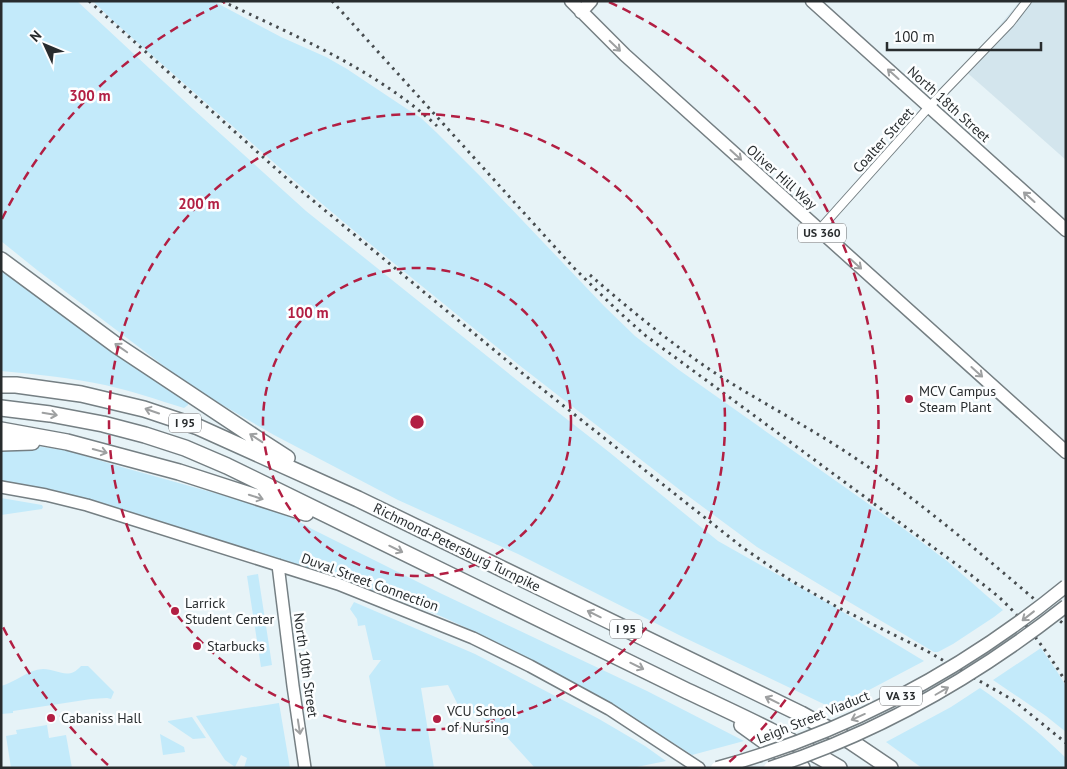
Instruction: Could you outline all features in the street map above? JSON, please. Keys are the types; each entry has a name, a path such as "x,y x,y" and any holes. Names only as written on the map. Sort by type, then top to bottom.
{"highway":[{"path":"1,260 116,345 184,391 259,440 358,499"},
{"name":"Richmond-Petersburg Turnpike","path":"1,385 16,385 81,394 144,409 198,427 358,499 801,714 850,741 890,768"},
{"name":"Richmond-Petersburg Turnpike","path":"1,408 50,414 103,424 185,448 227,466 788,739 839,768"},
{"path":"1,430 67,442 180,472 352,528"},
{"path":"1,443 67,442"},
{"path":"683,689 752,731 802,768"}],"main road":[{"name":"Oliver Hill Way","path":"571,1 625,55 1066,452"},
{"path":"580,12 591,1"},
{"name":"North 18th Street","path":"812,1 1066,230"},
{"name":"Leigh Street Viaduct","path":"716,768 800,741 865,714 898,697 992,642 1021,622 1066,586"},
{"name":"VA 33","path":"770,768 851,737 918,705 988,663 1066,606"}],"street":[{"name":"Coalter Street","path":"819,230 930,107 1010,23 1027,1"},
{"name":"Duval Street Connection","path":"2,488 46,495 87,505 338,584 473,638 530,666 609,710 699,768"},
{"name":"North 10th Street","path":"278,565 293,686 306,768"}],"shaded area":[{"path":"1,1 77,1 306,211 718,541 833,606 924,661 852,699 830,707 681,636 518,554 398,500 274,435 193,388 1,241"},
{"path":"93,1 213,1 281,37 326,57 421,118 635,336 679,370 947,561 1003,610 953,644 938,652 934,652 757,547 519,365 358,234 296,182 113,21"},
{"path":"1020,1 1066,1 1066,160 963,69"},
{"path":"1,268 184,399 188,405 184,408 105,385 53,376 1,371"},
{"path":"1,446 36,446 65,450 269,508 287,515 440,593 647,691 744,741 692,755 608,702 559,674 483,636 420,608 342,580 216,542 72,495 1,481"},
{"path":"1,498 42,505 43,507 42,509 1,515"},
{"path":"258,574 272,665 261,667 247,576"},
{"path":"354,602 475,654 599,719 645,746 666,761 632,768 535,768 497,726 458,705 448,685 421,688 434,768 386,768 369,676 381,660 373,660 365,625 358,626 357,619 350,609"},
{"path":"1041,648 1066,686 1066,732 993,680"},
{"path":"81,666 88,666 114,692 111,699 91,699 1,714 1,686 37,670 48,669 67,674 72,673"},
{"path":"980,688 1056,748 1066,758 1066,768 922,768 886,742 951,707"},
{"path":"279,703 290,768 244,768 247,758 241,755 235,767 225,760 196,716"},
{"path":"192,717 206,738 193,739 168,722"},
{"path":"47,725 49,738 66,735 72,768 11,768 6,736 17,734 16,730"},
{"path":"160,734 184,747 185,752 163,755"}],"railway":[{"path":"89,1 293,184 522,373 742,547 790,580 839,608 925,650 1013,700 1066,743"},
{"path":"222,1 307,41 362,71 388,87 437,126"},
{"path":"332,1 573,267 619,312 646,336 996,595 1030,630 1066,682"},
{"path":"590,275 648,324 709,369 835,445 908,495 1066,626"}],"place":[{"name":"MCV Campus Steam Plant","path":"909,399"},
{"name":"Larrick Student Center","path":"175,611"},
{"name":"Starbucks","path":"197,646"},
{"name":"Cabaniss Hall","path":"51,718"},
{"name":"VCU School of Nursing","path":"437,719"}]}
